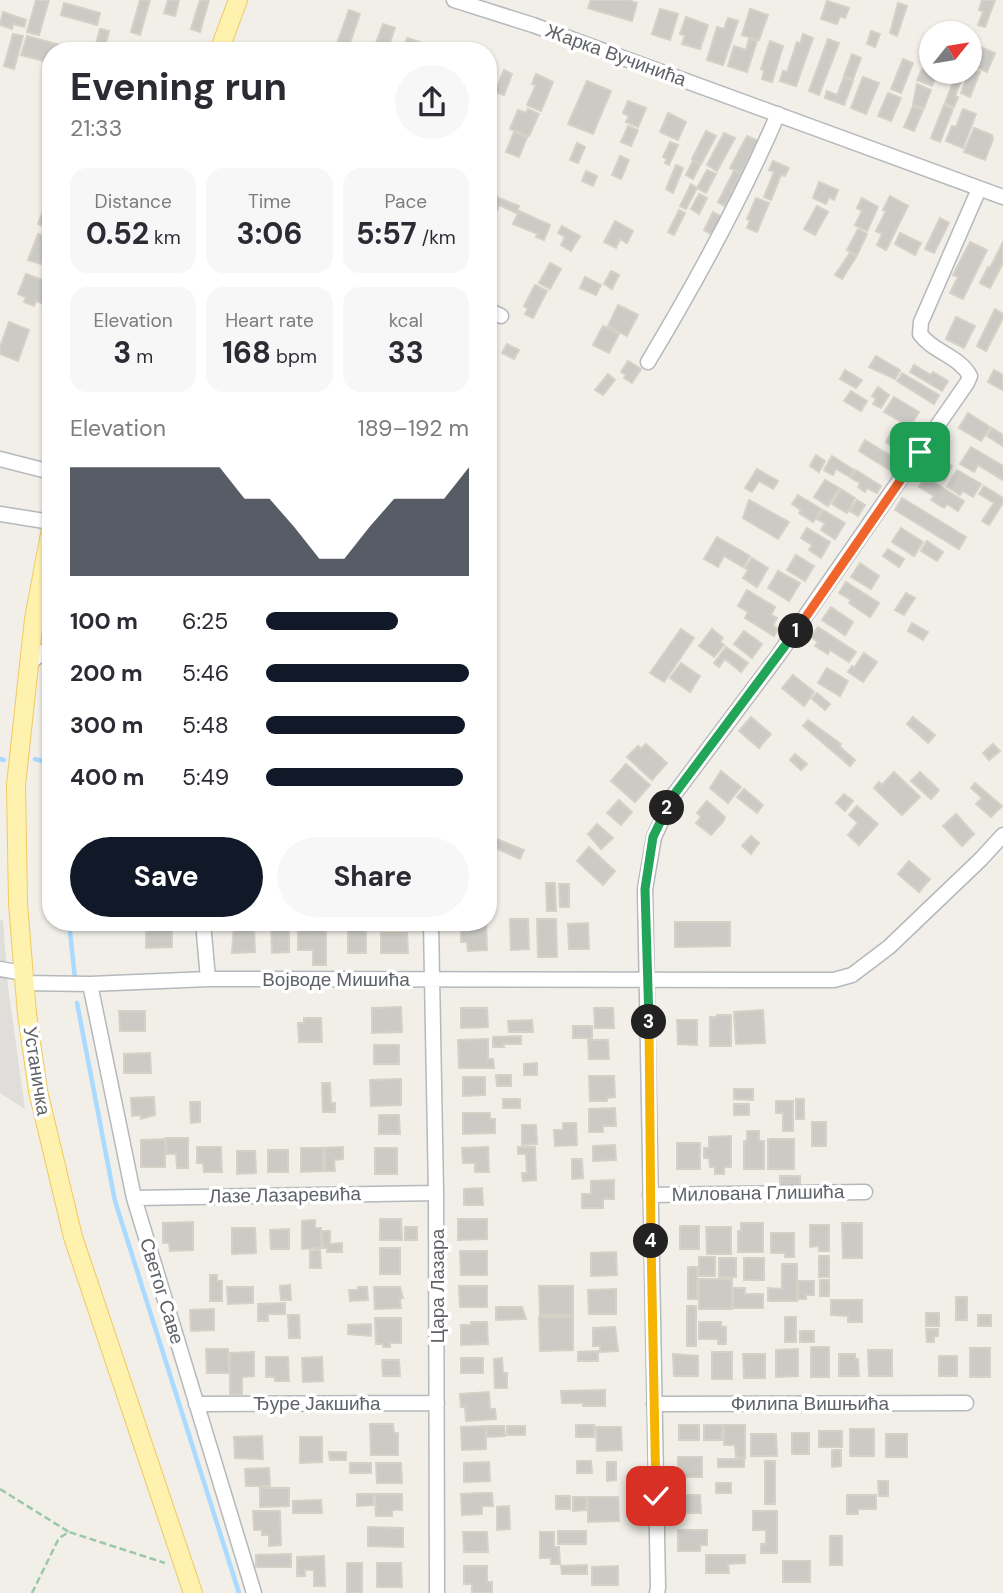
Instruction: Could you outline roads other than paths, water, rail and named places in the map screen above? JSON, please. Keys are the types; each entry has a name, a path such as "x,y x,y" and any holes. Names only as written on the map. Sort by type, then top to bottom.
{"main road":[{"path":"223,42 239,4"},
{"name":"Устаничка","path":"42,572 28,664 15,817 23,978 38,1091 73,1237 192,1593"}],"street":[{"name":"Жарка Вучинића","path":"454,0 533,25 1003,197"},
{"path":"648,362 690,291 758,161 778,114"},
{"path":"657,1593 645,889 653,837 673,796 777,657 968,383 970,376 965,367 926,342 920,334 921,322 979,189"},
{"path":"0,459 42,470"},
{"path":"0,514 42,528"},
{"path":"28,664 42,653"},
{"name":"Војводе Мишића","path":"0,969 23,978 90,984 208,979 834,980 852,975 889,947 1003,835"},
{"path":"204,931 208,979"},
{"name":"Цара Лазара","path":"431,931 438,1403 437,1593"},
{"name":"Светог Саве","path":"90,984 134,1198 254,1593"},
{"name":"Милована Глишића","path":"650,1195 865,1192"},
{"name":"Лазе Лазаревића","path":"134,1198 436,1193"},
{"name":"Ђуре Јакшића","path":"197,1404 438,1403"},
{"name":"Филипа Вишњића","path":"654,1404 966,1403"}],"waterway":[{"path":"0,759 4,760"},
{"path":"35,759 42,761"},
{"path":"70,931 75,979"},
{"path":"77,1003 115,1201 239,1593"}]}
